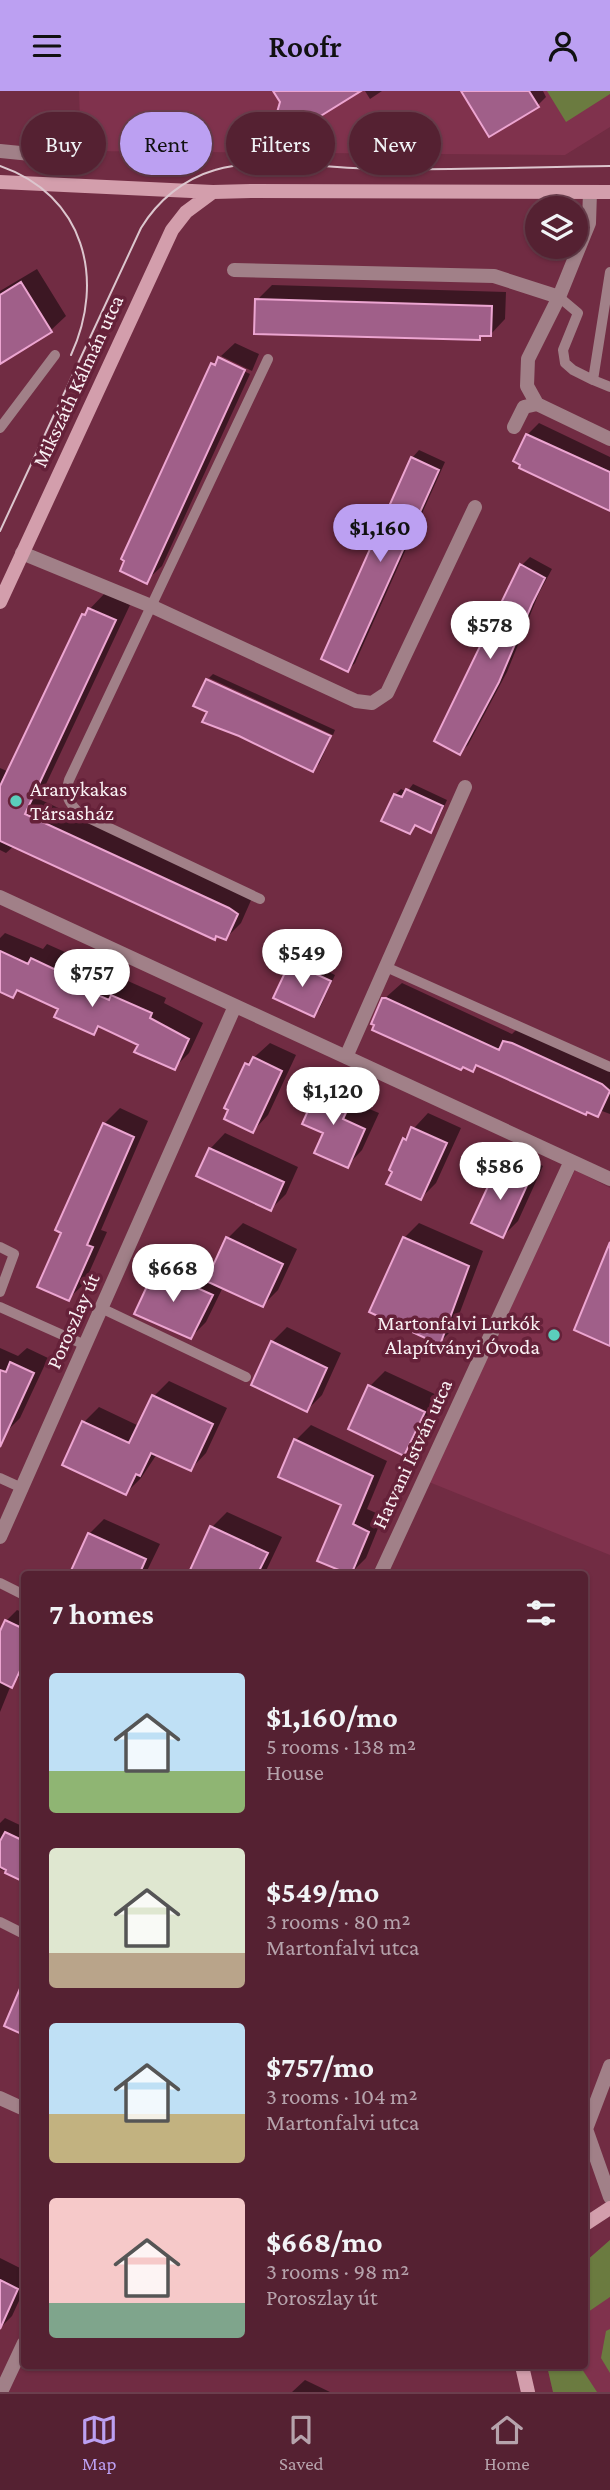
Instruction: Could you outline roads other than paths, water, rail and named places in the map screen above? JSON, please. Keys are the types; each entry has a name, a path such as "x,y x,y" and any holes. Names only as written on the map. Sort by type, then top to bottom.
{"street":[{"path":"0,151 21,153"},
{"path":"0,183 213,192 610,192"},
{"name":"Mikszáth Kálmán utca","path":"0,602 172,230 186,212 213,192"},
{"path":"590,192 589,223 559,297 528,359 527,386 537,404 610,439"},
{"path":"234,269 494,276 559,297"},
{"path":"514,426 524,407 537,404"},
{"path":"22,553 151,606 356,701 372,703 387,693 475,506"},
{"path":"346,1057 465,787"},
{"path":"0,897 610,1179"},
{"name":"Poroszlay út","path":"0,1538 235,1006"},
{"name":"Hatvani István utca","path":"382,1571 571,1161"},
{"path":"588,2124 610,2066"},
{"path":"0,2098 21,2108"},
{"path":"588,2135 610,2197"},
{"path":"588,2222 610,2208"},
{"path":"1,2392 21,2349"},
{"path":"525,2379 535,2392"}],"lane":[{"path":"593,380 610,272"},
{"path":"559,297 578,313 563,350 565,363 573,370 610,387"},
{"path":"0,428 55,355"},
{"path":"260,898 80,814 71,805 65,791 268,359"},
{"path":"386,967 610,1067"},
{"path":"0,1247 14,1254 0,1292"},
{"path":"0,1307 85,1345"},
{"path":"101,1308 246,1377"},
{"path":"0,1478 22,1488"},
{"path":"0,1583 21,1594"},
{"path":"0,1922 21,1932"}],"tram line":[{"path":"0,531 141,228 155,208 182,185 215,170 251,164 404,169 610,166"},
{"path":"0,166 29,179 51,197 69,219 80,243 86,269 86,297 81,326 71,355"}],"place":[{"name":"Aranykakas Társasház","path":"16,801"},
{"name":"Martonfalvi Lurkók Alapítványi Óvoda","path":"554,1335"}]}
